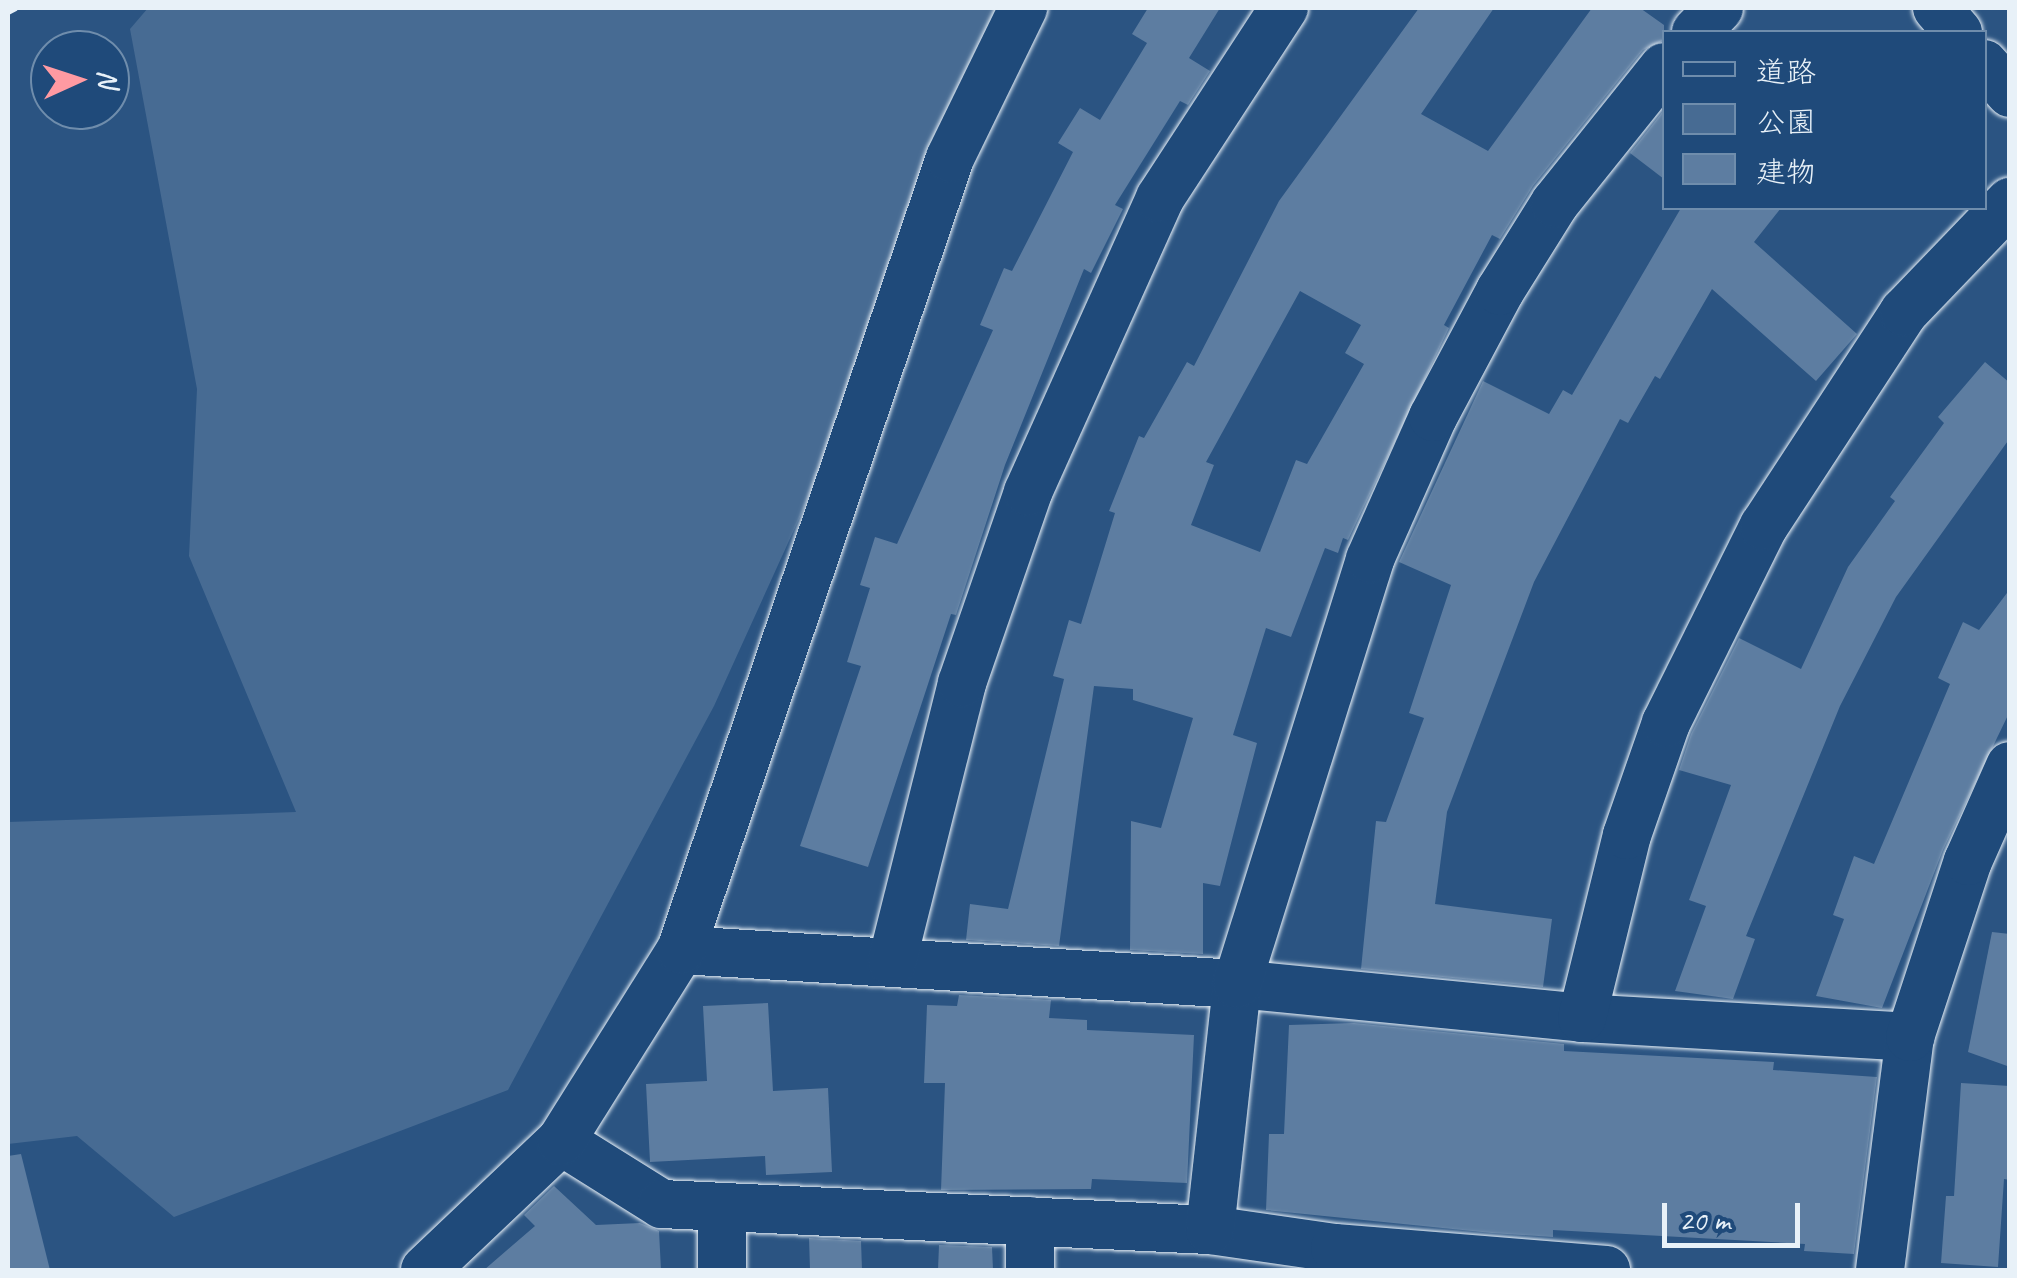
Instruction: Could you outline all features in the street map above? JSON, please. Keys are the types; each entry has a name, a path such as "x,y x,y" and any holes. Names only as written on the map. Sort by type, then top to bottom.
{"street":[{"path":"424,1270 561,1140 681,950 950,158 1023,8"},
{"path":"892,962 962,684 1028,492 1160,198 1284,8"},
{"path":"1698,30 1719,8"},
{"path":"1937,8 1956,30"},
{"path":"1987,67 2010,93"},
{"path":"1210,1230 1237,984 1357,597 1433,416 1555,203 1662,70"},
{"path":"1582,1018 1627,835 1666,723 1764,526 1904,312 2010,202"},
{"path":"1880,1270 1910,1036 1968,861 2010,766"},
{"path":"681,950 1237,984 1582,1018 1910,1036"},
{"path":"561,1140 662,1204 1210,1230 1335,1259 1606,1270"},
{"path":"722,1208 722,1270"},
{"path":"1030,1221 1030,1270"}],"path":[{"path":"8,12 16,8"}],"green space":[{"path":"148,8 1031,8 714,706 508,1090 174,1217 77,1136 8,1144 8,822 296,812 189,556 197,389 130,29"}],"building":[{"path":"1148,8 1220,8 1189,58 1210,71 1188,105 1180,101 1115,205 1123,209 1091,273 1084,269 1005,465 956,615 951,614 868,867 800,846 861,666 847,662 870,588 860,585 875,537 897,544 993,330 980,325 1004,268 1012,271 1073,152 1058,143 1080,108 1100,120 1147,43 1132,34"},
{"path":"1419,8 1494,8 1421,114 1488,151 1592,8 1640,8 1664,25 1662,41 1643,50 1533,186 1500,239 1492,235 1444,325 1449,328 1348,540 1343,538 1338,553 1325,548 1291,637 1266,628 1233,735 1257,743 1220,886 1203,883 1203,954 1130,950 1131,821 1161,828 1193,718 1133,700 1133,689 1094,686 1059,946 966,940 970,904 1008,909 1064,679 1053,676 1069,620 1081,624 1115,513 1109,511 1139,436 1144,438 1187,362 1194,366 1279,201","holes":["1300,291 1361,325 1345,353 1364,364 1307,464 1296,460 1260,552 1191,525 1214,465 1206,462"]},
{"path":"1662,113 1662,177 1630,153"},
{"path":"1680,210 1779,210 1754,242 1857,334 1816,381 1712,289 1660,379 1655,376 1628,423 1620,419 1534,582 1447,812 1435,904 1552,919 1543,987 1361,969 1376,821 1386,822 1424,718 1409,713 1451,585 1399,562 1483,381 1549,414 1563,390 1572,395"},
{"path":"1985,362 2010,383 2010,438 1896,597 1840,706 1746,936 1755,939 1733,999 1675,991 1706,906 1689,900 1731,785 1679,770 1691,734 1739,638 1801,669 1848,567 1895,501 1890,497 1944,423 1938,417"},
{"path":"2010,589 2010,711 1943,850 1882,1008 1816,996 1844,919 1833,915 1854,856 1874,864 1950,684 1938,678 1963,622 1979,630"},
{"path":"1992,932 2010,934 2010,1067 1968,1052"},
{"path":"959,995 1051,1000 1049,1018 1087,1020 1087,1030 1194,1035 1187,1183 1092,1179 1091,1189 941,1190 945,1083 924,1083 927,1005 957,1006"},
{"path":"768,1003 773,1091 828,1088 832,1172 766,1175 765,1156 650,1162 646,1084 707,1081 703,1006"},
{"path":"1354,1023 1564,1044 1564,1051 1774,1062 1773,1070 1877,1077 1854,1254 1804,1251 1805,1244 1553,1230 1553,1237 1266,1210 1269,1134 1284,1134 1289,1025"},
{"path":"1961,1083 2010,1086 2010,1180 2004,1179 1998,1267 1941,1263 1946,1196 1954,1196"},
{"path":"21,1154 50,1270 8,1270 8,1156"},
{"path":"554,1186 596,1225 640,1223 659,1231 661,1270 484,1270 535,1226 524,1215"},
{"path":"809,1238 861,1241 862,1270 810,1270"},
{"path":"939,1245 992,1247 993,1270 938,1270"}]}
